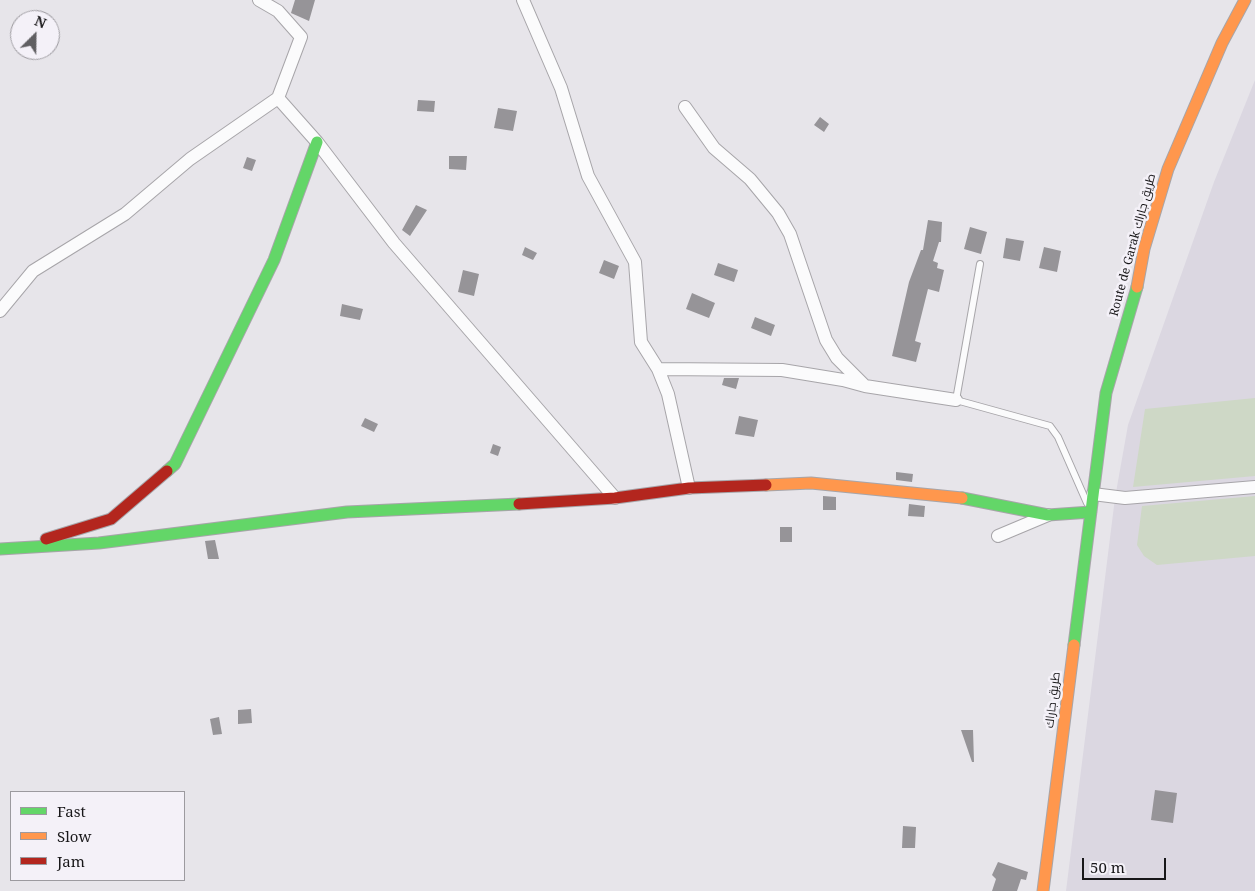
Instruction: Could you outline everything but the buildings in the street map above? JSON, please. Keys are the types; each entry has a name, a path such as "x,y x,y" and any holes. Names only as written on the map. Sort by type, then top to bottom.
{"street":[{"path":"0,311 33,271 125,214 190,158 278,98 302,37 278,11 259,0"},
{"path":"523,0 561,88 588,176 635,262 641,342 658,369 668,394 689,488"},
{"name":"Route de Garak طريق جاراك","path":"1091,512 1106,393 1133,305 1144,249 1165,177 1222,43 1245,0"},
{"path":"278,98 317,142 394,243 614,498"},
{"path":"685,107 714,148 750,179 778,213 790,234 826,340 837,358 865,386"},
{"path":"16,548 111,519 175,464 274,260 317,142"},
{"path":"658,369 782,370 844,380 865,386 956,400"},
{"path":"0,549 99,543 347,512 462,508 614,498 689,488 811,483 971,499 1048,515 1091,512"},
{"path":"1093,494 1125,498 1255,487"},
{"name":"طريق جاراك","path":"1043,891 1091,512"},
{"path":"998,536 1048,515"}],"lane":[{"path":"980,264 956,400 1037,420 1050,426 1058,437 1091,512"}],"shaded area":[{"path":"1255,80 1255,891 1066,891 1115,498 1128,425 1214,182"}],"green space":[{"path":"1255,398 1255,476 1133,487 1145,409"},
{"path":"1255,496 1255,556 1157,565 1144,556 1137,545 1142,506"}],"traffic: fast":[{"path":"167,471 175,464 274,260 317,142"},
{"path":"1074,645 1106,393 1137,287"},
{"path":"962,498 1048,515 1091,512"},
{"path":"0,549 99,543 347,512 519,504"}],"traffic: slow":[{"path":"1137,287 1144,249 1168,169 1222,43 1245,0"},
{"path":"766,485 811,483 962,498"},
{"path":"1043,891 1074,645"}],"traffic: jam":[{"path":"46,539 111,519 167,471"},
{"path":"519,504 615,498 689,488 766,485"}]}
